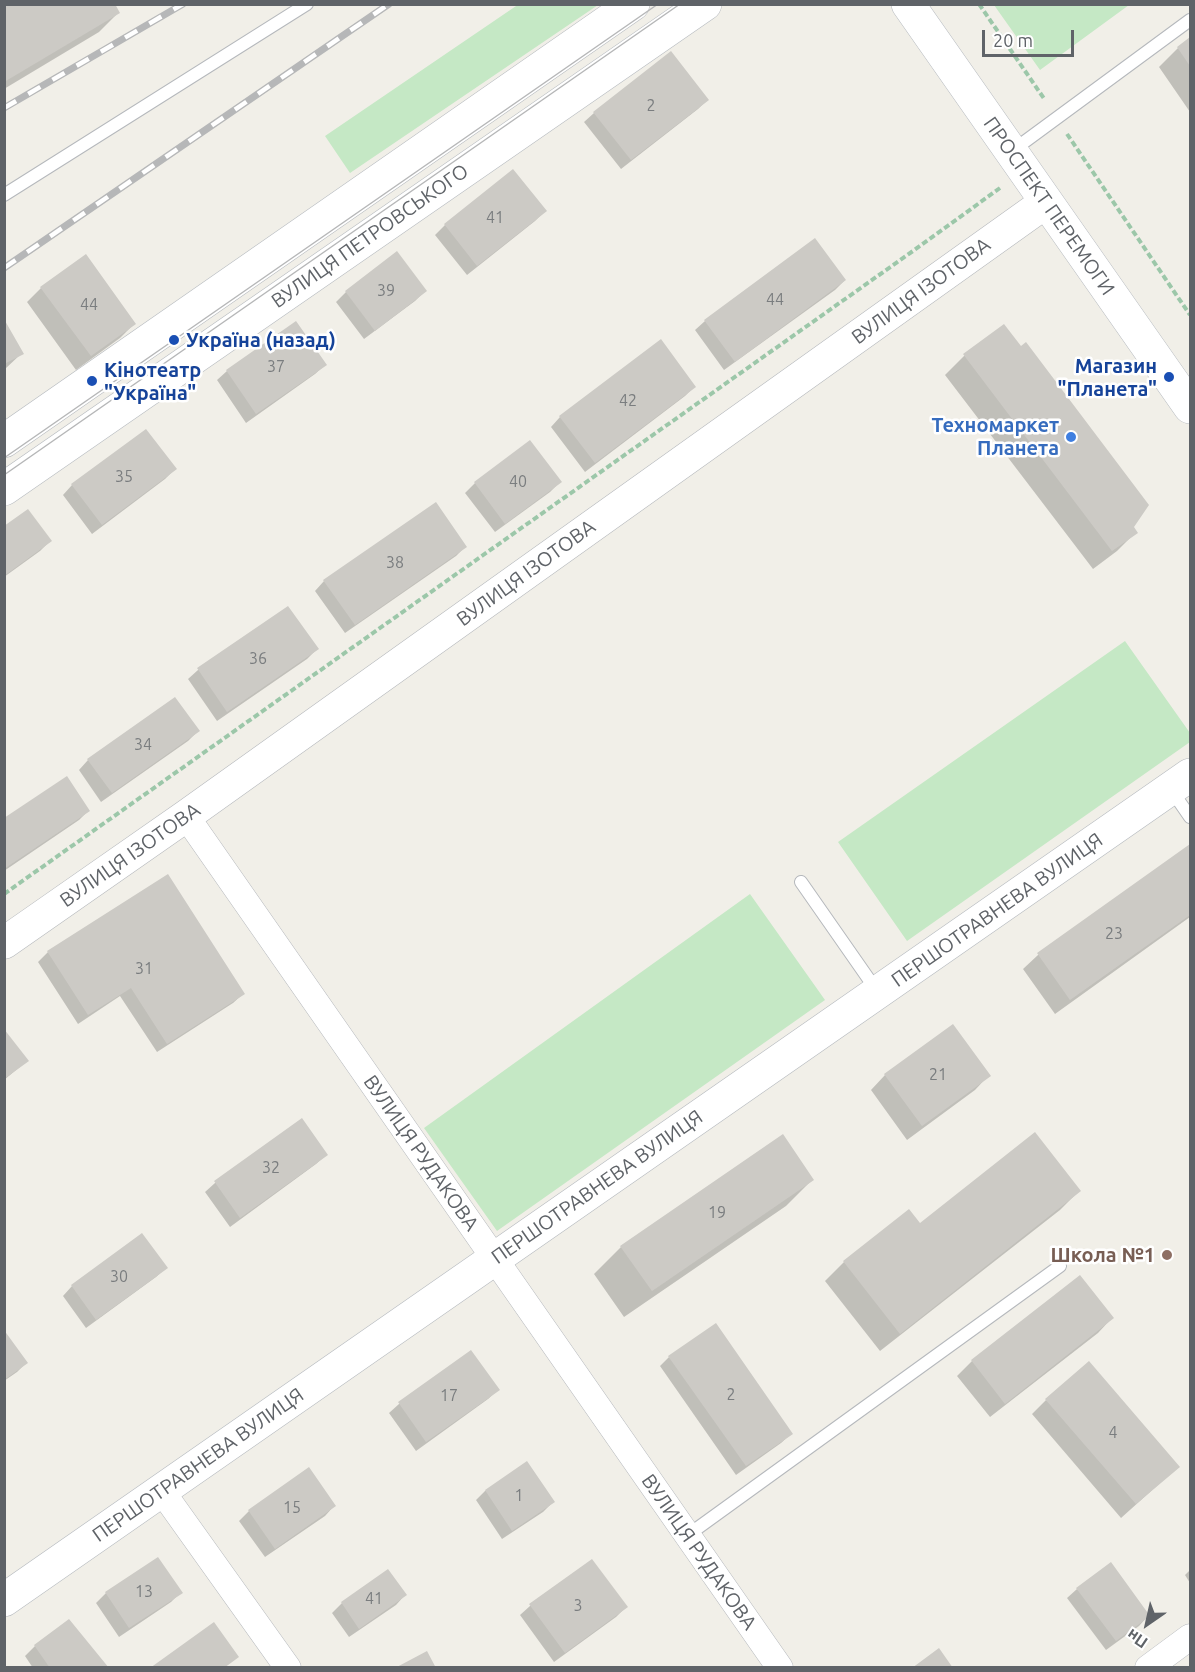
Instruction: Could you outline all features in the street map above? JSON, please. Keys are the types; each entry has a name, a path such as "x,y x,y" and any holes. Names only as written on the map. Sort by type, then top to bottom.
{"main road":[{"name":"ВУЛИЦЯ ПЕТРОВСЬКОГО","path":"4,441 633,4"},
{"name":"ВУЛИЦЯ ПЕТРОВСЬКОГО","path":"4,489 705,4"},
{"name":"ПРОСПЕКТ ПЕРЕМОГИ","path":"908,4 1191,407"},
{"name":"ПЕРШОТРАВНЕВА ВУЛИЦЯ","path":"4,1600 1181,782"}],"street":[{"name":"ВУЛИЦЯ ІЗОТОВА","path":"4,943 186,816 1046,202"},
{"name":"ВУЛИЦЯ РУДАКОВА","path":"186,816 780,1668"},
{"path":"161,1491 288,1668"},
{"path":"1148,1668 1191,1637"}],"lane":[{"path":"4,195 307,4"},
{"path":"1017,161 1057,118 1191,20"},
{"path":"1181,782 1191,816"},
{"path":"801,882 878,993"},
{"path":"688,1535 1060,1266"}],"path":[{"path":"979,4 1191,315"},
{"path":"4,894 884,272 1017,161"}],"green space":[{"path":"519,4 598,5 350,173 325,136"},
{"path":"994,5 1129,5 1040,70"},
{"path":"1125,641 1190,733 1190,742 907,941 838,842"},
{"path":"750,894 825,1000 497,1231 424,1128"}],"building":[{"path":"4,4 115,4 120,13 4,82"},
{"path":"1190,37 1190,66 1177,47"},
{"path":"671,51 709,100 631,160 593,112"},
{"path":"513,169 547,211 477,266 444,224"},
{"path":"815,238 846,280 735,362 704,320"},
{"path":"397,251 427,291 375,331 345,291"},
{"path":"86,254 136,324 91,356 40,287"},
{"path":"4,319 24,354 4,364"},
{"path":"296,321 327,365 256,414 226,370"},
{"path":"1004,324 1021,346 1026,342 1149,505 1134,527 1138,533 1112,551 963,354"},
{"path":"661,339 696,387 595,463 559,416"},
{"path":"146,429 177,469 102,525 71,484"},
{"path":"530,440 562,482 505,524 474,482"},
{"path":"436,502 467,547 355,625 323,580"},
{"path":"28,509 52,541 4,576 4,526"},
{"path":"288,606 319,649 227,712 197,668"},
{"path":"175,697 200,731 112,793 87,759"},
{"path":"67,776 90,811 4,869 4,818"},
{"path":"1190,844 1190,915 1070,1000 1037,953"},
{"path":"168,874 245,994 167,1044 131,988 88,1015 47,951"},
{"path":"953,1024 991,1076 922,1126 884,1074"},
{"path":"4,1029 29,1061 4,1079"},
{"path":"302,1118 328,1155 240,1218 214,1181"},
{"path":"1035,1132 1081,1191 900,1334 843,1261 909,1209 920,1223"},
{"path":"783,1134 814,1180 652,1291 620,1246"},
{"path":"142,1233 168,1268 96,1320 71,1285"},
{"path":"1080,1275 1114,1318 1005,1404 971,1360"},
{"path":"716,1323 793,1434 746,1466 668,1356"},
{"path":"4,1330 28,1363 4,1380"},
{"path":"471,1350 500,1390 426,1442 398,1402"},
{"path":"1089,1361 1180,1467 1136,1504 1045,1399"},
{"path":"527,1461 555,1502 512,1531 485,1490"},
{"path":"309,1467 336,1506 275,1549 248,1510"},
{"path":"158,1557 183,1593 129,1628 105,1592"},
{"path":"592,1559 628,1607 565,1653 529,1604"},
{"path":"1111,1562 1150,1616 1116,1641 1076,1588"},
{"path":"388,1569 407,1595 359,1629 341,1602"},
{"path":"69,1619 109,1668 50,1668 34,1645"},
{"path":"214,1622 239,1657 224,1668 150,1668"},
{"path":"939,1648 953,1668 912,1668"},
{"path":"427,1651 436,1668 395,1668"}],"tram line":[{"path":"4,458 658,4"},
{"path":"4,475 680,4"}],"railway":[{"path":"4,108 183,4"},
{"path":"4,268 389,4"}],"place":[{"name":"Україна (назад)","path":"174,340"},
{"name":"Магазин \"Планета\"","path":"1169,377"},
{"name":"Кінотеатр \"Україна\"","path":"92,381"},
{"name":"Техномаркет Планета","path":"1071,437"},
{"name":"Школа №1","path":"1167,1255"}]}
